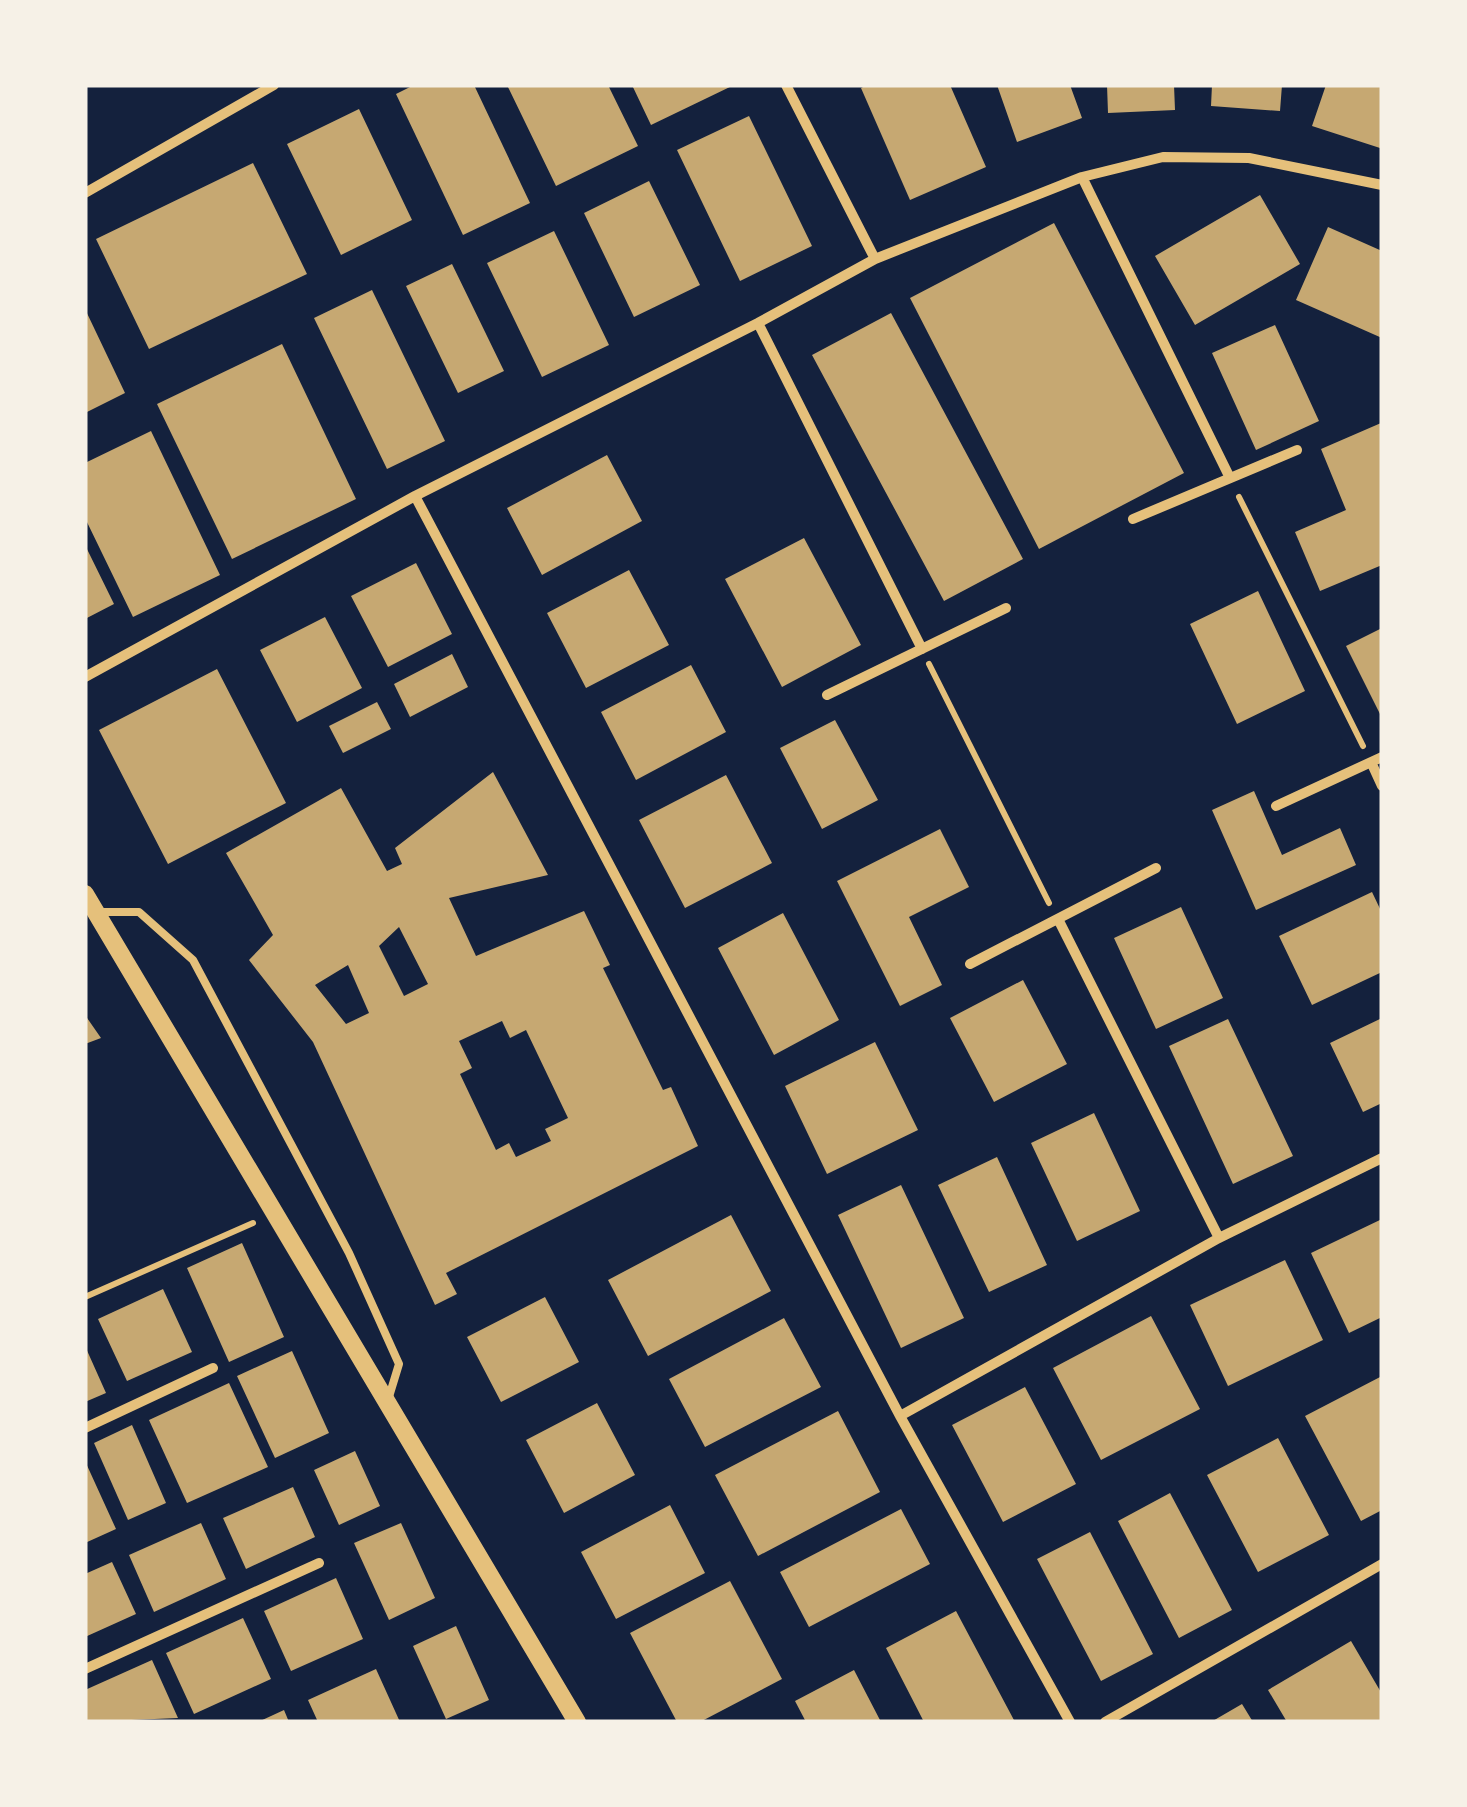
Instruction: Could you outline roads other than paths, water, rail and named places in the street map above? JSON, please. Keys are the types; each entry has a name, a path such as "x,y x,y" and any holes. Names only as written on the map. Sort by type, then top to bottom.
{"street":[{"path":"85,192 274,85"},
{"path":"786,85 875,259"},
{"path":"85,677 414,496 758,324 875,259 1082,177 1163,158 1249,158 1382,185"},
{"path":"1082,177 1230,478"},
{"path":"758,324 922,649"},
{"path":"1133,519 1297,450"},
{"path":"414,496 900,1416 1070,1722"},
{"path":"827,695 1006,608"},
{"path":"1276,806 1376,759 1382,786"},
{"path":"970,964 1156,868"},
{"path":"85,894 578,1722"},
{"path":"1058,919 1219,1238"},
{"path":"900,1416 1219,1238 1382,1158"},
{"path":"85,1428 213,1368"},
{"path":"85,1670 319,1563"},
{"path":"1106,1722 1382,1564"}],"lane":[{"path":"96,912 139,912 194,960 349,1253 398,1364 387,1404"}]}
